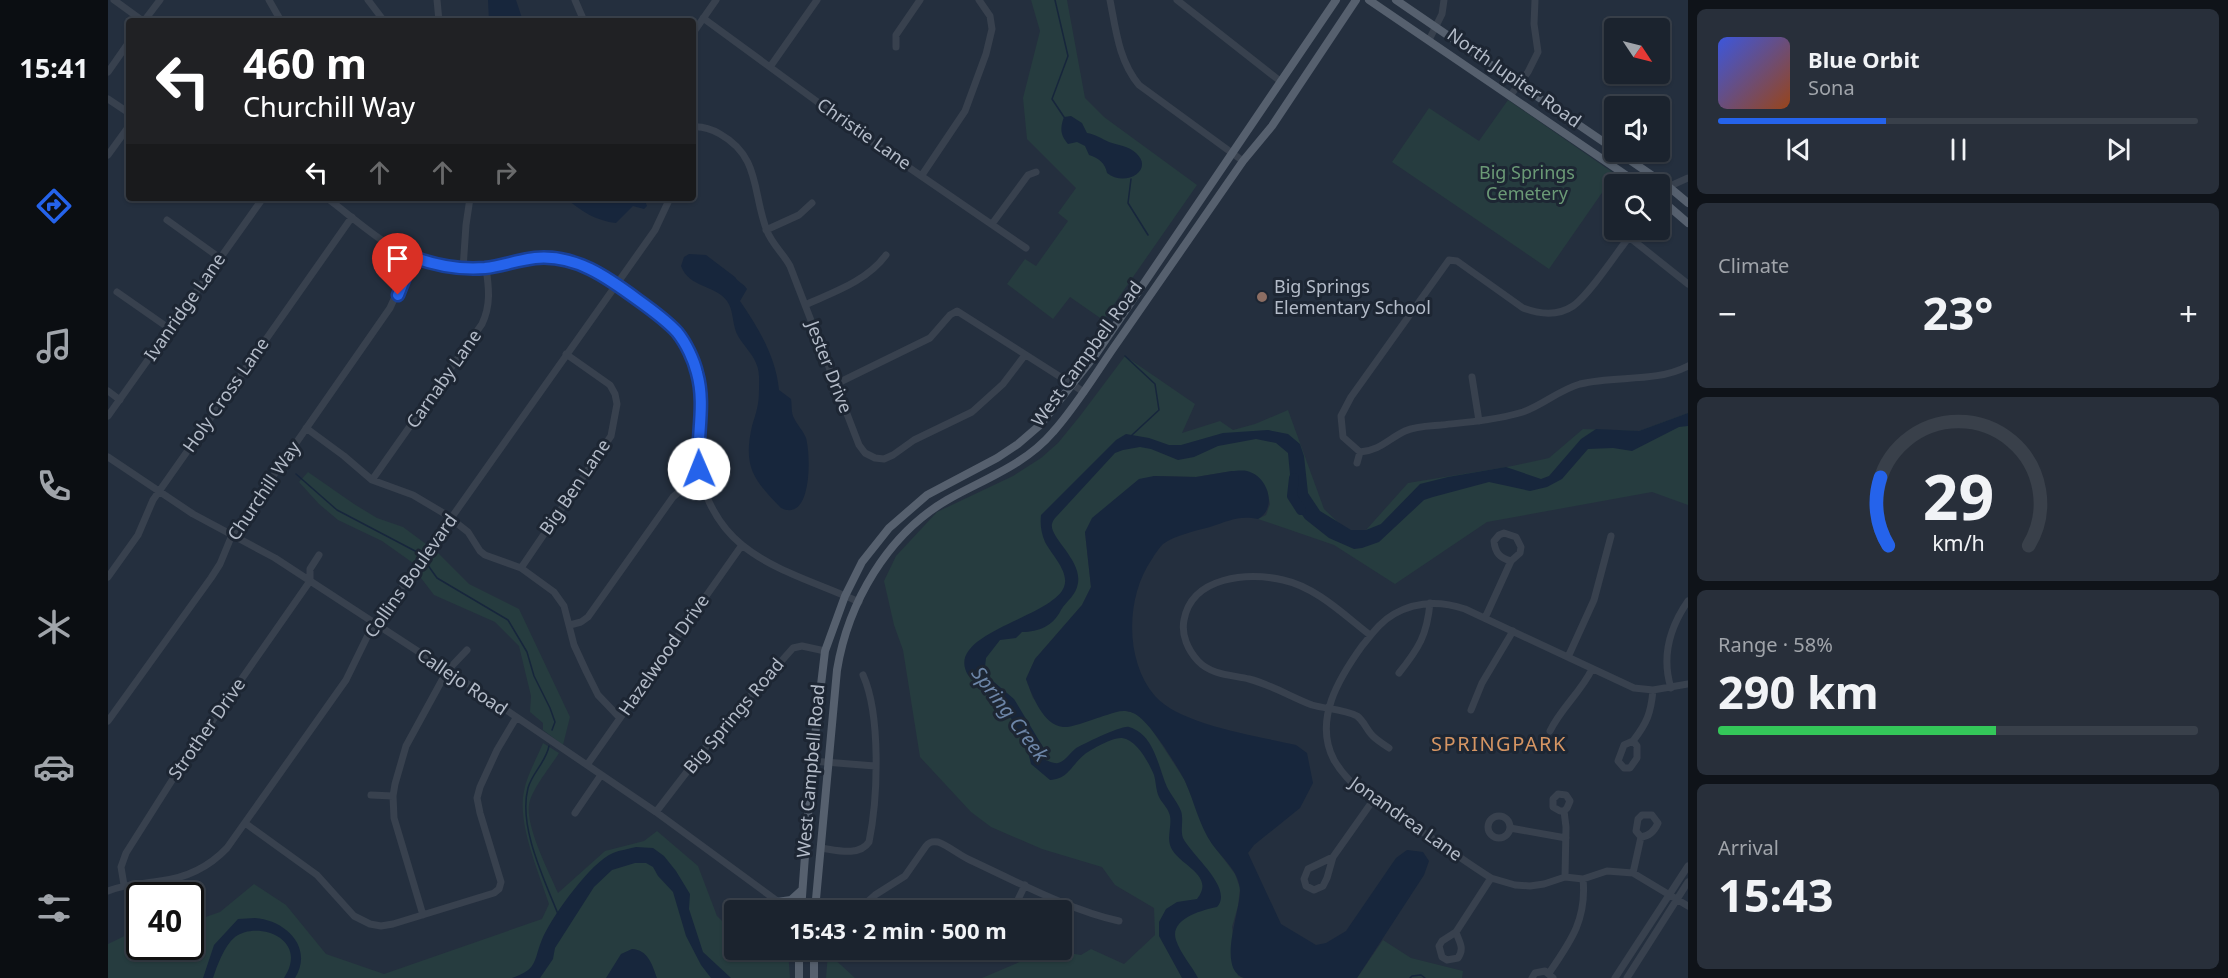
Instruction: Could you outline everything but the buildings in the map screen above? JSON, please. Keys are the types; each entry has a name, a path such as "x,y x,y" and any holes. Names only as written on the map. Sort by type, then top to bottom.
{"main road":[{"name":"West Campbell Road","path":"802,900 812,761 825,651 845,596 862,562 900,517 927,495 997,458 1040,425 1095,355 1336,0"},
{"name":"West Campbell Road","path":"815,900 840,653 873,574 888,552 909,530 936,508 1018,463 1053,433 1084,392 1191,236 1272,126 1356,0"},
{"name":"North Jupiter Road","path":"1369,0 1624,174"},
{"name":"North Jupiter Road","path":"1396,0 1604,142"},
{"name":"North Jupiter Road","path":"1633,162 1650,174"},
{"name":"North Jupiter Road","path":"1670,188 1688,203"},
{"path":"1670,207 1688,223"},
{"path":"1181,229 1191,236"},
{"path":"878,542 888,552"},
{"path":"791,900 802,890"},
{"path":"799,960 799,978"},
{"path":"814,960 814,978"}],"street":[{"path":"114,0 140,18"},
{"path":"146,18 160,0"},
{"path":"269,0 279,18"},
{"path":"369,0 382,18"},
{"path":"437,0 439,18"},
{"path":"575,0 583,18"},
{"path":"696,28 716,0"},
{"path":"770,67 817,0"},
{"path":"896,46 897,35 920,0"},
{"path":"922,175 965,111 986,54 992,29 990,16 979,0"},
{"path":"1110,0 1122,57 1130,75 1149,93 1244,162"},
{"path":"1177,0 1280,81"},
{"path":"1429,39 1442,14 1444,0"},
{"path":"1510,96 1535,62 1538,52 1534,24 1535,0"},
{"name":"Christie Lane","path":"703,18 879,147 1026,248"},
{"path":"108,72 126,46"},
{"path":"108,99 126,111"},
{"name":"Jester Drive","path":"696,127 710,129 727,138 745,155 750,166 766,230 790,266 859,445 868,456 884,459 972,412 998,389 1025,355"},
{"path":"108,155 126,130"},
{"path":"992,224 1028,176 1036,172"},
{"path":"1670,187 1688,178"},
{"name":"Ivanridge Lane","path":"108,416 261,201"},
{"path":"331,201 386,241 413,257 433,264 463,269 486,268 535,258 560,258 579,263 598,272 662,318 678,334 697,371 701,392 698,449 701,483 714,512 742,545 787,571 860,602"},
{"path":"463,269 470,201"},
{"name":"Collins Boulevard","path":"108,891 124,885 166,880 202,869 227,848 346,680 367,637 660,222 669,201"},
{"path":"766,230 799,215 812,203"},
{"name":"Holy Cross Lane","path":"108,577 138,535 159,491 352,217"},
{"path":"167,220 220,258"},
{"path":"1625,240 1575,304 1556,312 1534,312 1523,308 1457,261 1449,260 1355,392 1341,416 1343,437 1360,452 1373,451 1405,431 1479,421 1523,412 1577,385 1659,375 1688,366"},
{"path":"1638,240 1688,284"},
{"path":"805,305 864,277 877,267 886,255"},
{"name":"Churchill Way","path":"109,721 220,564 232,535 390,308 413,257"},
{"name":"Carnaby Lane","path":"372,480 482,324 488,308 486,268"},
{"path":"117,292 170,329"},
{"path":"836,384 930,338 950,315 957,311 1084,392"},
{"name":"Big Ben Lane","path":"521,567 611,436 617,404 615,394 610,385 566,354"},
{"path":"1472,377 1479,421"},
{"path":"108,391 120,399"},
{"path":"306,428 372,480 414,495 451,518 468,532 480,552 521,567 540,580 564,606 574,645 598,695 620,718"},
{"path":"1357,463 1360,452"},
{"name":"Callejo Road","path":"108,457 193,514 310,580 656,812 775,900"},
{"path":"570,625 588,617 673,497 680,491 701,483"},
{"path":"1485,618 1511,561 1520,553 1521,547 1516,537 1504,533 1494,541 1495,548 1503,559 1511,561"},
{"path":"1568,657 1594,600 1611,536"},
{"name":"Hazelwood Drive","path":"587,765 742,545"},
{"name":"Strother Drive","path":"124,885 123,860 156,804 310,580 310,569 319,555"},
{"path":"1370,635 1310,590 1290,581 1273,578 1239,577 1222,581 1203,590 1188,608 1183,625 1184,636 1190,650 1203,666 1217,672 1266,684 1301,700 1357,716 1377,741 1389,747"},
{"path":"1671,688 1667,666 1668,642 1672,626 1688,601"},
{"path":"1399,673 1421,644 1426,632 1431,603"},
{"name":"Jonandrea Lane","path":"1688,684 1653,690 1624,685 1485,618 1455,606 1431,603 1395,613 1370,635 1340,678 1330,700 1327,740 1334,759 1354,784 1491,878 1515,885 1530,886 1565,877 1583,879 1607,872 1633,873 1688,906"},
{"path":"1471,710 1482,683 1514,632"},
{"name":"Big Springs Road","path":"656,812 715,735 793,648 802,645 825,651"},
{"path":"423,915 394,818 393,796 406,746 447,671 467,650"},
{"path":"1550,731 1557,716 1583,685 1592,669"},
{"path":"820,849 856,851 866,846 870,836 875,766 873,709 870,690 863,675"},
{"path":"1633,741 1650,716 1653,690"},
{"path":"245,823 317,875 346,909 362,921 381,926 494,892 499,889 501,882 477,798 497,750 516,718"},
{"path":"812,761 875,766"},
{"path":"575,813 602,776"},
{"path":"371,795 393,796"},
{"path":"1333,857 1308,869 1304,879 1306,886 1314,890 1323,886 1333,857 1374,799"},
{"path":"1564,811 1565,877"},
{"path":"1510,828 1566,838"},
{"path":"1633,873 1641,837"},
{"path":"869,900 905,876 929,842 936,842 1025,885 1101,917 1119,921"},
{"path":"1615,978 1688,866"},
{"path":"1456,932 1491,878"},
{"path":"1532,978 1540,971 1551,976 1581,918 1585,895 1583,879"},
{"path":"1627,978 1688,882"},
{"path":"1018,900 1025,885"}],"green space":[{"path":"1031,0 1067,0 1085,98 1104,117 1197,185 1103,320 1070,297 1053,319 1007,284 1025,259 1036,266 1068,221 1058,213 1076,188 1027,139 1023,98 1040,31"},
{"name":"Big Springs Cemetery","path":"1508,100 1615,174 1604,174 1604,190 1549,269 1392,162 1429,108 1479,141"},
{"path":"1125,356 1195,404 1182,433 1220,421 1233,430 1255,424 1288,410 1324,509 1341,525 1351,530 1366,530 1408,483 1549,458 1583,429 1639,431 1688,413 1688,505 1652,492 1487,522 1395,584 1334,545 1258,519 1266,515 1270,504 1267,490 1259,478 1232,471 1196,477 1154,476 1085,532 1091,587 1082,605 1035,659 1026,679 1033,698 1065,727 1121,710 1135,713 1149,725 1184,779 1211,842 1235,874 1240,888 1232,927 1238,976 1244,978 982,978 1024,960 1072,960 1072,954 1081,955 1091,949 1124,964 1155,935 1154,908 1115,885 1102,867 1042,849 991,827 971,812 920,757 903,650 894,625 884,581 896,556 937,512 1013,476 1041,458 1058,443"},
{"path":"308,472 354,504 377,518 403,527 426,544 413,563 382,541 338,520 319,504 299,482"},
{"path":"435,550 469,584 519,609 570,717 563,745 543,730 543,723 530,712 531,696 519,646 495,622 434,595 418,574"},
{"path":"543,743 559,753 533,792 529,805 531,826 558,893 605,851 644,841 657,831 698,866 717,916 724,923 724,960 789,960 790,978 108,978 108,944 126,935 126,960 204,960 204,918 220,912 254,884 286,905 326,954 384,974 542,919 549,904 526,833 523,804 527,779"},
{"path":"1383,940 1411,958 1463,971 1462,978 1357,978"},
{"path":"827,960 836,960 855,978 826,978"}],"water":[{"path":"488,0 516,0 522,18 489,18"},
{"path":"1071,116 1082,123 1087,133 1136,153 1141,159 1140,171 1129,178 1114,177 1107,173 1101,161 1089,155 1085,146 1077,142 1068,144 1063,138 1061,128 1064,117"},
{"path":"570,201 645,201 647,206 644,209 633,206 616,223 589,215"},
{"path":"689,254 706,255 747,289 740,301 766,344 779,390 791,399 793,416 806,438 809,459 804,497 799,506 791,510 781,508 763,489 750,462 750,440 759,395 757,366 736,332 727,301 716,292 696,283 685,273 681,266 684,257"},
{"path":"1688,413 1688,426 1679,427 1632,451 1613,448 1588,449 1562,479 1547,487 1530,491 1489,482 1424,500 1379,542 1362,548 1354,549 1329,538 1305,519 1296,506 1291,485 1288,453 1276,443 1256,439 1218,446 1194,457 1178,460 1140,447 1115,453 1053,520 1052,529 1071,558 1078,574 1075,591 1050,624 1034,631 1022,632 1016,638 1000,640 986,658 987,676 1014,699 1043,747 1045,760 1060,762 1075,749 1102,735 1125,727 1138,731 1150,744 1167,787 1181,811 1183,838 1210,872 1220,891 1221,899 1217,907 1188,917 1177,926 1175,933 1180,950 1198,978 1182,978 1159,936 1159,922 1166,909 1177,902 1197,899 1202,890 1202,883 1199,876 1174,852 1170,845 1169,813 1159,797 1154,775 1142,753 1127,740 1113,739 1085,754 1062,777 1050,780 1031,764 1026,743 1003,705 968,675 964,660 971,648 984,637 1040,608 1055,598 1064,587 1062,569 1045,542 1041,515 1116,440 1126,434 1149,438 1169,445 1181,445 1223,433 1268,430 1288,434 1300,444 1304,456 1308,493 1320,511 1351,530 1366,530 1381,524 1420,484 1506,467 1541,479 1549,476 1581,439 1596,429 1639,431"},
{"path":"1247,471 1260,479 1268,493 1268,508 1258,519 1239,518 1228,521 1180,536 1160,547 1143,574 1133,609 1132,628 1138,665 1155,696 1182,715 1221,728 1296,745 1307,753 1313,783 1300,808 1254,845 1248,853 1281,924 1316,945 1326,943 1346,931 1396,858 1407,850 1423,852 1429,861 1424,875 1357,978 1244,978 1236,972 1232,963 1231,951 1239,899 1239,883 1233,871 1207,837 1185,781 1162,743 1139,717 1126,711 1073,726 1056,725 1039,708 1026,679 1035,659 1082,605 1091,587 1085,532 1092,518 1139,479 1154,476 1196,477"},
{"path":"636,847 653,848 664,856 676,871 690,894 689,909 703,952 731,978 711,978 701,965 686,936 673,892 653,867 646,863 635,863 612,870 594,887 555,948 553,959 540,978 512,978 527,971 534,963 548,927 564,903 594,867 613,853"},
{"path":"255,918 277,924 293,937 299,946 300,967 295,978 284,978 290,965 291,955 288,946 273,934 253,931 235,937 224,951 213,978 203,978 214,945 238,919"},
{"path":"632,949 646,955 657,978 606,978 621,954"}],"waterway":[{"path":"1055,0 1068,56 1052,99 1064,117"},
{"path":"1131,179 1128,203 1148,235"},
{"path":"1125,356 1155,384 1159,410 1132,435"},
{"path":"296,474 337,510 417,552"},
{"name":"Spring Creek","path":"1294,478 1292,496 1301,510"},
{"path":"427,564 437,578 508,620 527,652 534,676 550,708 555,722 552,730"},
{"path":"549,746 528,788 526,819 534,852 558,914"},
{"path":"1410,978 1421,975 1425,978"}],"place":[{"name":"Big Springs Elementary School","path":"1262,297"}],"district":[{"name":"SPRINGPARK","path":"1499,744"}],"route":[{"path":"398,295 413,257 433,264 463,269 486,268 535,258 560,258 579,263 598,272 662,318 678,334 689,352 697,371 701,392 699,469"}]}
